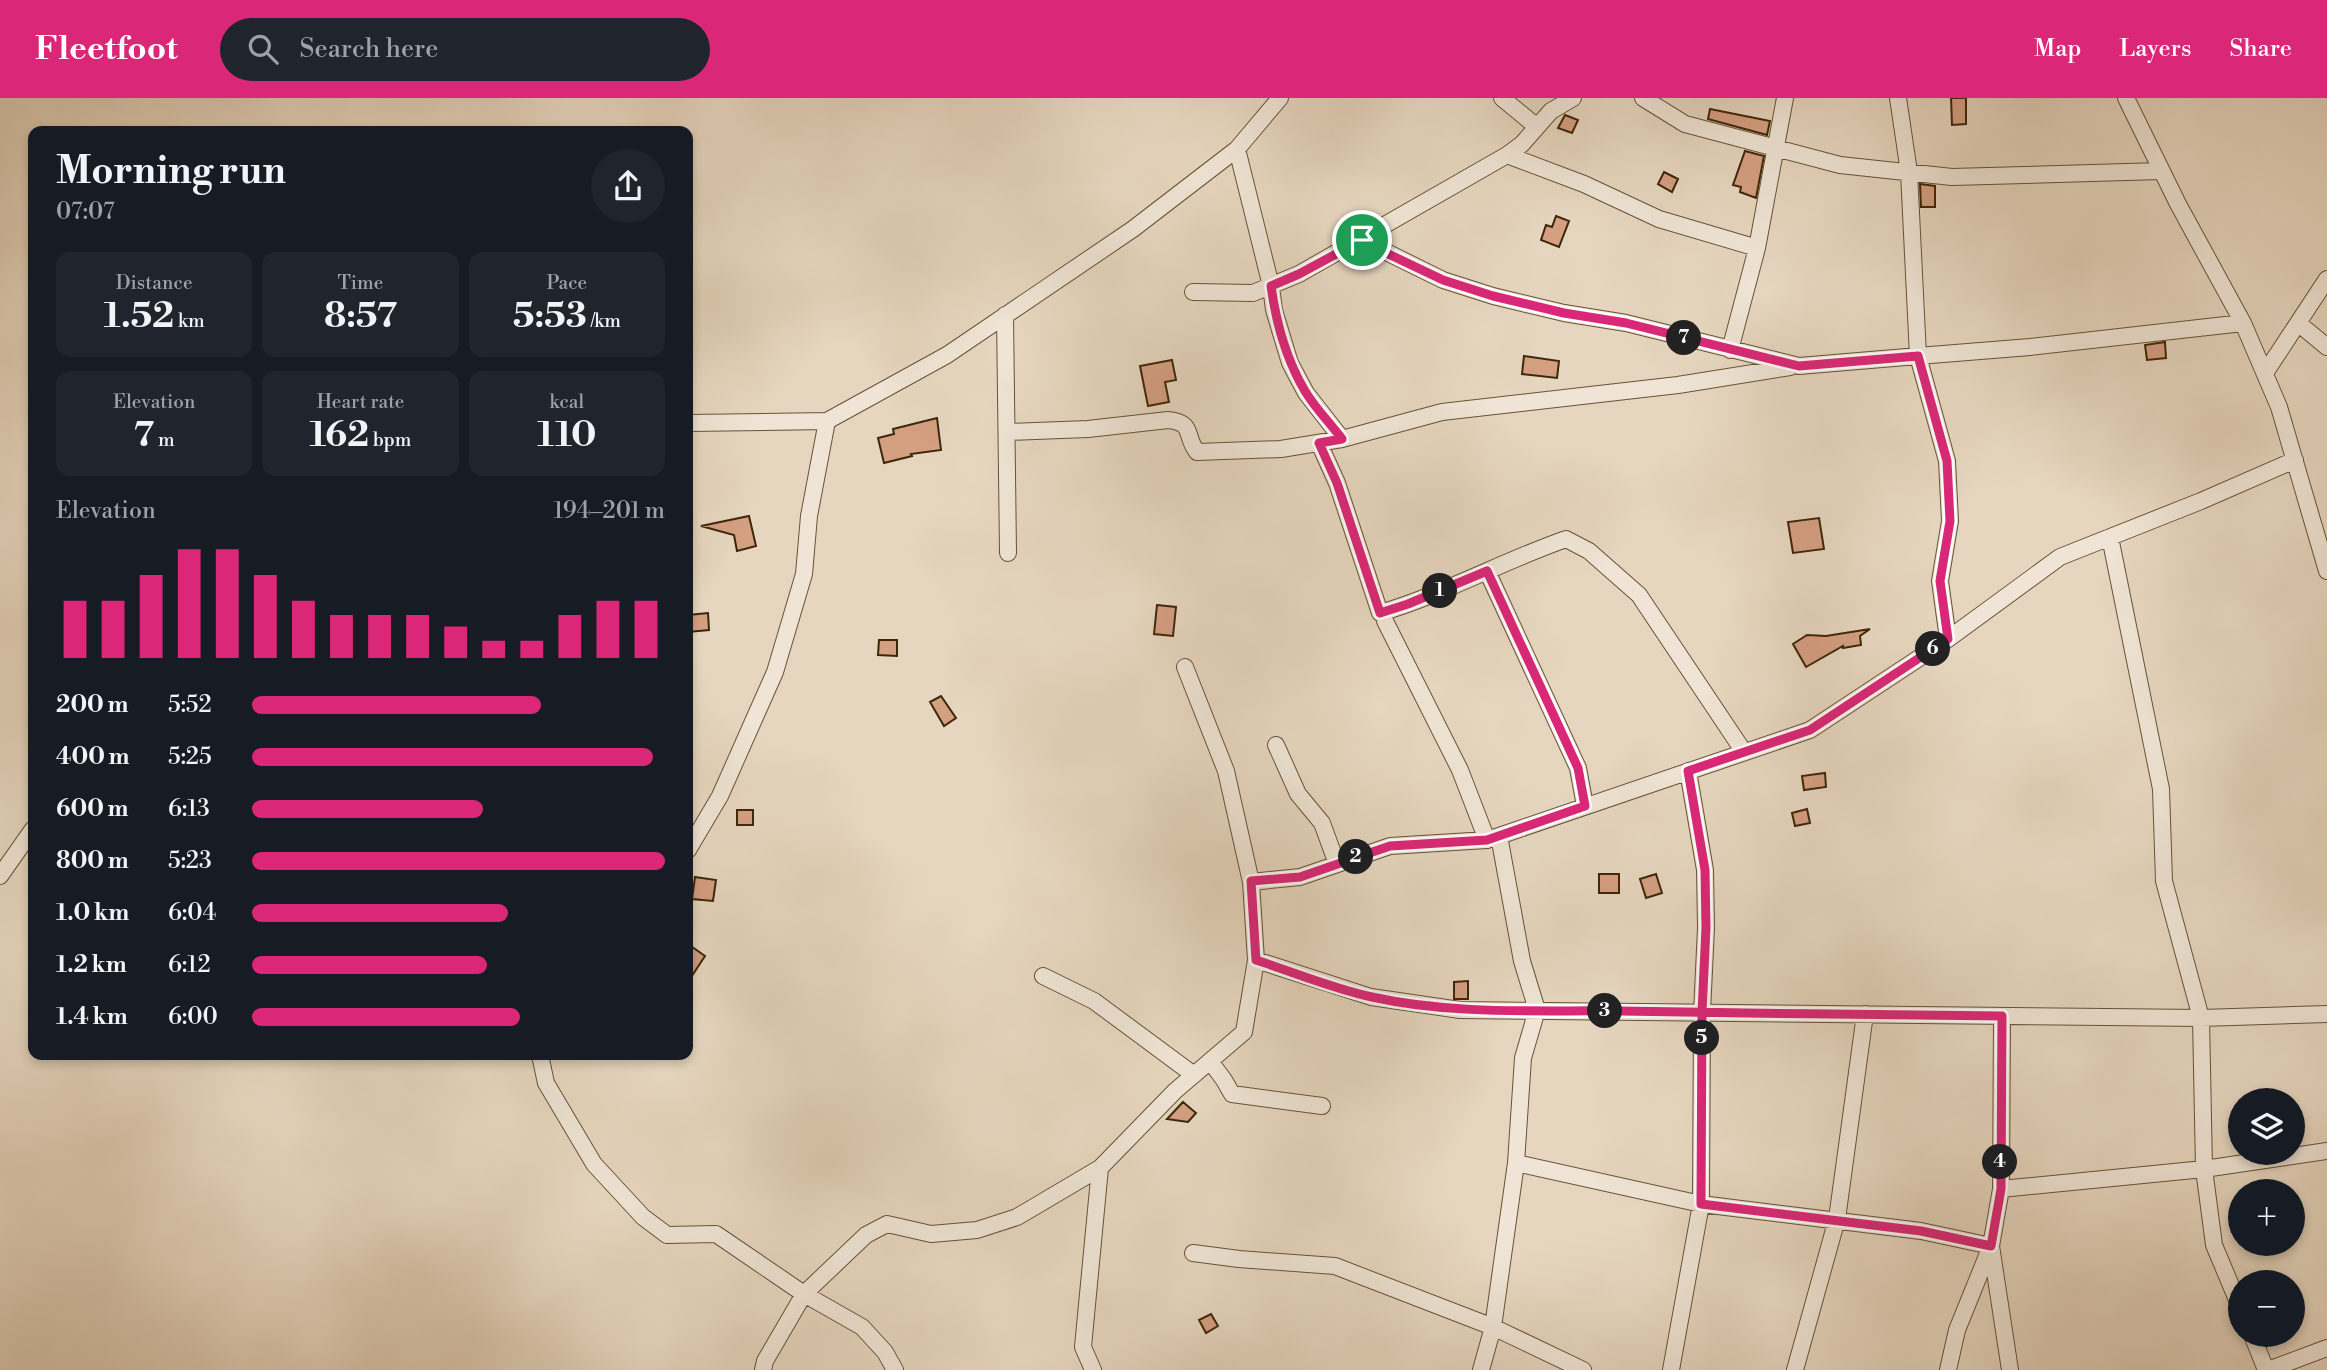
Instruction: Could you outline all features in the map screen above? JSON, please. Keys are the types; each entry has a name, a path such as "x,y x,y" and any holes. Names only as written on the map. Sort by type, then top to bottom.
{"street":[{"path":"693,423 827,421 947,355 1133,229 1237,149 1280,98"},
{"path":"1502,98 1537,127"},
{"path":"1193,292 1253,293 1299,274 1507,155 1522,144 1551,111 1573,98"},
{"path":"1643,98 1685,124 1840,165 1952,177 2161,171"},
{"path":"1730,350 1757,248 1785,98"},
{"path":"1898,98 1909,172 1918,356 1947,461 1950,521 1940,581 1948,639"},
{"path":"2126,98 2161,171 2243,323 2279,407 2327,571"},
{"path":"1237,149 1290,363 1306,393 1342,439"},
{"path":"1507,155 1584,184 1658,219 1757,248"},
{"path":"1362,240 1443,280 1493,296 1564,313 1626,323 1799,366"},
{"path":"2264,373 2327,279"},
{"path":"1006,315 1008,553"},
{"path":"1007,432 1088,429 1168,420 1181,421 1186,426 1190,443 1196,452 1281,449 1342,439 1442,412 1678,385 1799,366 2030,347 2243,323"},
{"path":"2298,323 2327,347"},
{"path":"693,842 720,796 775,672 804,574 809,516 827,421"},
{"path":"1319,443 1337,483 1380,613 1566,539 1589,551 1639,595 1745,752"},
{"path":"1251,881 1300,877 1390,846 1493,838 1810,730 1948,639 2060,557 2202,501 2294,460"},
{"path":"2110,537 2161,789 2164,881 2201,1018 2204,1169 2214,1245 2228,1278"},
{"path":"1487,571 1578,768 1585,806"},
{"path":"1385,621 1493,838 1522,961 1537,1010 1523,1058 1516,1163 1493,1327 1481,1370"},
{"path":"763,1370 765,1361 804,1294 866,1235 887,1224 931,1234 977,1230 1017,1217 1100,1168 1175,1091 1244,1032 1256,960 1251,881 1226,771 1185,667"},
{"path":"1276,745 1298,794 1322,822 1337,864"},
{"path":"1671,1370 1701,1204 1705,870 1688,771"},
{"path":"0,876 28,836"},
{"path":"1256,960 1371,997 1460,1010 2201,1018 2327,1014"},
{"path":"1043,976 1094,1001 1194,1075"},
{"path":"1795,1370 1837,1219 1865,1014"},
{"path":"1948,1370 1957,1330 1991,1246 2001,1189 2002,1016"},
{"path":"541,1060 546,1083 593,1164 643,1217 667,1235 716,1234 804,1294 862,1327 885,1352 895,1370"},
{"path":"1210,1061 1232,1094 1322,1106"},
{"path":"2001,1189 2204,1169 2327,1151"},
{"path":"1516,1163 1701,1204 1921,1231 1991,1246"},
{"path":"1093,1370 1083,1347 1100,1168"},
{"path":"1991,1246 2010,1370"},
{"path":"1193,1253 1335,1266 1493,1327 1583,1370"},
{"path":"2257,1347 2267,1370 2327,1348"}],"building":[{"path":"1951,98 1966,98 1966,124 1952,125"},
{"path":"1710,109 1770,121 1767,135 1708,119"},
{"path":"1565,115 1578,120 1572,133 1558,128"},
{"path":"1745,151 1764,156 1756,198 1740,192 1741,187 1733,185"},
{"path":"1664,172 1678,179 1672,192 1658,184"},
{"path":"1920,184 1935,186 1935,207 1921,207"},
{"path":"1556,216 1569,221 1559,247 1541,240 1546,225 1552,227"},
{"path":"2165,342 2166,358 2147,360 2145,345"},
{"path":"1524,356 1559,361 1557,378 1522,374"},
{"path":"1172,360 1176,380 1165,382 1169,402 1148,406 1140,366"},
{"path":"937,418 941,450 911,454 912,456 884,463 878,438 894,434 893,429"},
{"path":"749,516 756,546 737,551 734,535 701,526"},
{"path":"1819,518 1824,549 1793,553 1788,522"},
{"path":"1157,605 1176,607 1173,636 1154,634"},
{"path":"708,613 709,630 693,632 693,614"},
{"path":"1870,629 1860,636 1861,645 1843,646 1806,667 1793,644 1807,635 1826,636"},
{"path":"879,640 897,640 897,656 878,655"},
{"path":"941,696 956,718 944,726 930,702"},
{"path":"1825,773 1826,787 1804,790 1802,776"},
{"path":"1807,809 1810,823 1795,826 1792,813"},
{"path":"737,810 753,810 753,825 737,825"},
{"path":"1599,874 1619,874 1619,893 1599,893"},
{"path":"1656,874 1662,893 1646,898 1640,879"},
{"path":"695,877 716,880 713,901 693,899"},
{"path":"693,948 705,956 693,974"},
{"path":"1468,981 1468,999 1454,999 1454,982"},
{"path":"1183,1102 1196,1113 1188,1122 1167,1119"},
{"path":"1211,1314 1218,1326 1206,1333 1199,1320"}],"route":[{"path":"1362,240 1271,286 1290,363 1306,393 1342,439 1319,443 1337,483 1380,613 1487,571 1578,768 1585,806 1487,840 1390,846 1300,877 1251,881 1256,960 1371,997 1460,1010 1620,1011 1702,1012 1933,1015 2002,1016 2001,1189 1991,1246 1921,1231 1701,1204 1702,1012 1706,928 1705,870 1688,771 1810,730 1948,639 1940,581 1950,521 1947,461 1918,356 1799,366 1626,323 1564,313 1493,296 1443,280 1362,240"}]}
